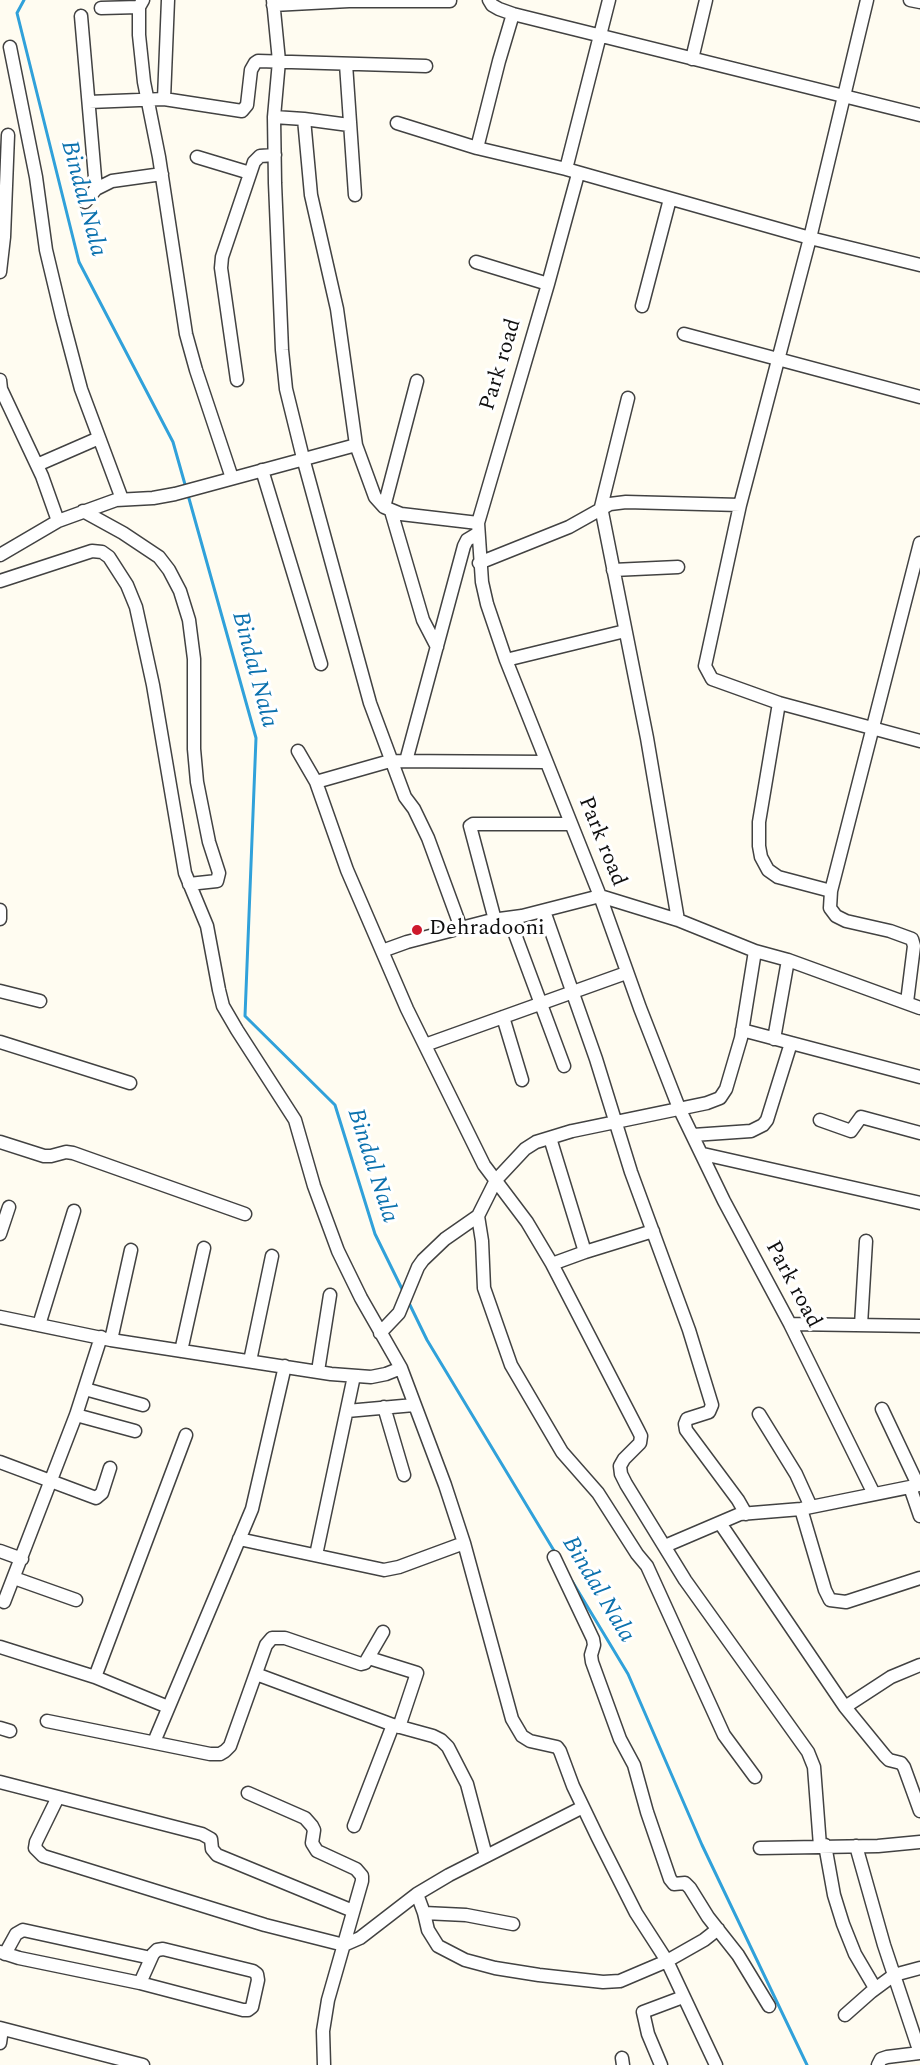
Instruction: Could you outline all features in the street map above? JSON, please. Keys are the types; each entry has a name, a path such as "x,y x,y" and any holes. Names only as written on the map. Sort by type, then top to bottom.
{"street":[{"path":"164,99 168,0"},
{"path":"489,0 492,5 513,14 920,116"},
{"name":"Park road","path":"609,0 599,36 548,284 477,529 479,563 487,604 507,660 600,896 626,973 679,1108 874,1494"},
{"path":"692,59 706,0"},
{"path":"867,0 810,238 740,505 705,666 712,679 779,703 920,741"},
{"path":"910,0 920,2"},
{"path":"450,2 273,3 279,61 274,117 283,367 303,458 357,660 390,761 405,797 414,809 424,830 461,928"},
{"path":"101,8 141,4 141,58 162,174 186,334 232,478"},
{"path":"477,148 513,14"},
{"path":"81,16 96,189"},
{"path":"10,47 36,177 46,250 81,389 122,499"},
{"path":"89,102 147,98 242,111 248,105 251,70 255,63 279,61 426,66"},
{"path":"346,64 355,195"},
{"path":"274,117 349,125"},
{"path":"304,119 311,195 337,309 356,445 375,497 388,509 477,529"},
{"path":"397,123 477,148 920,266"},
{"path":"0,272 4,237 3,185 8,135"},
{"path":"237,380 221,268 225,244 256,159 260,156 275,155"},
{"path":"197,157 250,173"},
{"path":"85,202 96,189 112,181 162,174"},
{"path":"642,306 670,199"},
{"path":"476,262 548,284"},
{"path":"684,334 920,397"},
{"path":"0,380 1,389 37,465 58,521"},
{"path":"417,381 388,509 423,620 437,647"},
{"path":"628,398 601,507 647,738 678,920"},
{"path":"37,465 99,438"},
{"path":"0,555 58,521 83,511 122,499 153,498 175,494 356,445"},
{"path":"262,470 321,664"},
{"path":"479,563 568,527 601,507 626,502 740,505"},
{"path":"83,511 123,533 159,557 180,591 189,620 194,659 194,748 197,782 219,878 213,882 189,884"},
{"path":"406,761 464,546 477,529"},
{"path":"907,1002 914,946 912,939 890,931 846,921 836,916 830,908 831,891 920,543"},
{"path":"0,581 92,551 102,552 118,569 136,607 141,625 173,795 181,851 189,884 207,926 223,1006 295,1120 314,1185 338,1251 380,1333 401,1368 464,1543 512,1719 522,1736 530,1742 557,1747 560,1750 583,1807 636,1913 667,1961 716,2065"},
{"path":"613,570 678,567"},
{"path":"507,660 625,631"},
{"path":"779,703 759,822 761,857 768,870 778,877 831,891"},
{"path":"297,751 316,782 347,870 406,1009 484,1166 526,1222 552,1264 641,1436 640,1443 620,1466 621,1474 698,1600 808,1752 814,1767 823,1845 834,1895 855,1954 875,1989"},
{"path":"316,782 390,761 546,762"},
{"path":"495,920 470,826 473,824 571,824"},
{"path":"382,951 461,928 600,896 678,920 755,951 788,960 920,1008"},
{"path":"0,910 0,919"},
{"path":"544,910 616,1121 631,1172 689,1330 712,1405 709,1412 687,1419 686,1430 746,1514"},
{"path":"508,918 564,1066"},
{"path":"380,1333 394,1320 418,1267 433,1249 478,1216 496,1180 525,1149 536,1142 572,1131 720,1098 726,1089 742,1030 755,951"},
{"path":"774,1039 788,960"},
{"path":"425,1045 626,973"},
{"path":"0,991 40,1001"},
{"path":"503,1017 522,1080"},
{"path":"742,1030 920,1077"},
{"path":"0,1042 130,1083"},
{"path":"693,1135 751,1131 763,1125 767,1120 791,1043"},
{"path":"820,1120 851,1131 861,1117 920,1133"},
{"path":"550,1138 585,1252"},
{"path":"0,1142 44,1156 66,1152 73,1154 245,1214"},
{"path":"703,1154 920,1203"},
{"path":"0,1234 9,1207"},
{"path":"39,1325 74,1211"},
{"path":"478,1216 482,1241 484,1288 511,1365 562,1452 598,1493 636,1554 647,1566 724,1735 755,1777"},
{"path":"552,1264 653,1231"},
{"path":"861,1325 866,1241"},
{"path":"181,1351 204,1248"},
{"path":"4,1602 106,1338 131,1250"},
{"path":"250,1361 272,1256"},
{"path":"318,1371 330,1294"},
{"path":"0,1317 181,1351 354,1376 370,1377 401,1368"},
{"path":"790,1324 920,1326"},
{"path":"154,1742 252,1509 285,1366"},
{"path":"316,1555 354,1376"},
{"path":"85,1389 143,1405"},
{"path":"347,1411 414,1405"},
{"path":"384,1407 404,1475"},
{"path":"882,1409 916,1486 920,1516"},
{"path":"759,1414 796,1474 825,1590 830,1600 846,1602 920,1578"},
{"path":"76,1415 135,1431"},
{"path":"95,1677 186,1435"},
{"path":"0,1462 96,1498 102,1492 110,1468"},
{"path":"664,1546 720,1522 746,1514 806,1508 916,1486"},
{"path":"720,1522 845,1707 885,1756 901,1763 904,1767 920,1811"},
{"path":"239,1539 384,1570 399,1567 464,1543"},
{"path":"0,1551 22,1560"},
{"path":"554,1557 593,1639 592,1662 620,1739 634,1765 670,1879 674,1884 685,1883 690,1888 708,1917 738,1955 769,2006"},
{"path":"14,1578 76,1600"},
{"path":"48,1721 210,1754 220,1754 230,1746 266,1644 272,1638 285,1638 356,1663 365,1662 369,1658 383,1632"},
{"path":"0,1647 95,1677 168,1707"},
{"path":"354,1826 417,1673 369,1658"},
{"path":"845,1707 891,1677 920,1665"},
{"path":"256,1674 396,1726 433,1736 448,1747 467,1784 486,1856"},
{"path":"0,1782 202,1834 211,1839 212,1849 217,1855 353,1911"},
{"path":"248,1793 305,1818 314,1830 312,1843 317,1851 360,1872 362,1881 328,2000 323,2031 324,2065"},
{"path":"58,1797 36,1842 35,1848 43,1856 265,1925 344,1945 360,1938 417,1894 583,1807"},
{"path":"760,1848 920,1842"},
{"path":"856,1846 920,2053 887,2057 881,2059 878,2065"},
{"path":"417,1894 428,1930 438,1946 465,1960 495,1968 603,1982 620,1981 667,1961 704,1940 718,1929"},
{"path":"424,1912 466,1915 513,1924"},
{"path":"140,1983 151,1958 157,1950 163,1949 253,1971 257,1974 258,1980 252,2007 243,2010 140,1983 3,1953 16,1934 23,1930 151,1958"},
{"path":"845,2015 894,1975 920,1968"},
{"path":"661,2065 648,2034 643,2012 683,1997"},
{"path":"0,2043 1,2028 144,2065"}],"waterway":[{"name":"Bindal Nala","path":"24,0 17,13 79,262 173,442 186,488"},
{"name":"Bindal Nala","path":"188,495 256,738 245,1016 335,1105 375,1234 404,1293"},
{"name":"Bindal Nala","path":"408,1301 427,1340 556,1554"},
{"name":"Bindal Nala","path":"572,1581 628,1674 702,1845 807,2065"}],"place":[{"name":"Dehradooni","path":"417,930"}]}
